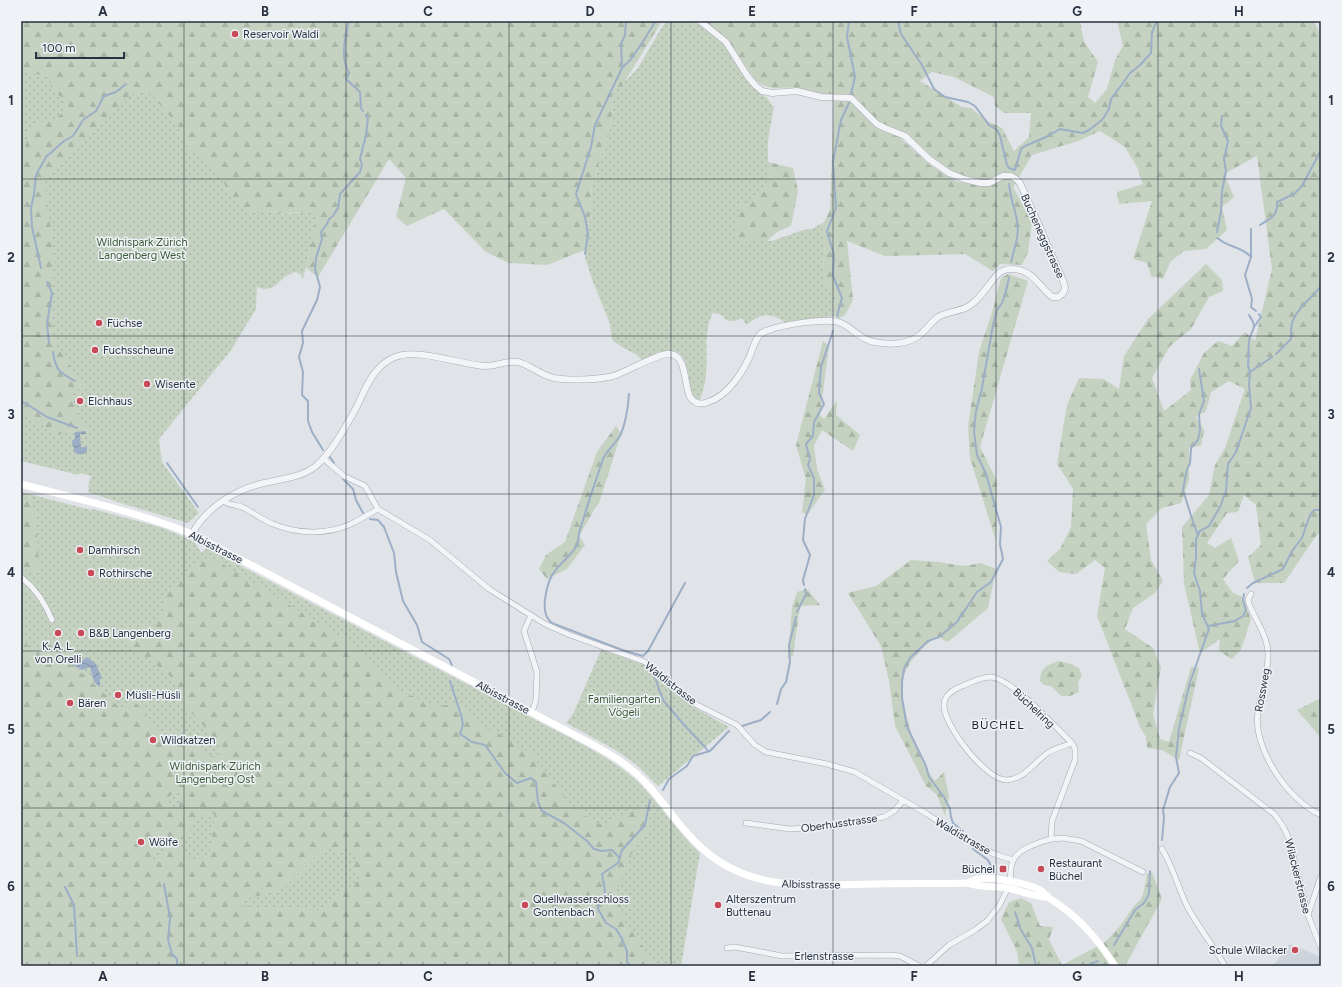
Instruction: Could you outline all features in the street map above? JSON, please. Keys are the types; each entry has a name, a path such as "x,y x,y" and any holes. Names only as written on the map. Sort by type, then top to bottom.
{"main road":[{"name":"Albisstrasse","path":"21,484 160,522 192,534 586,741 621,762 644,781 688,835 704,850 729,867 753,878 776,883 806,886 968,883 975,886 1008,888 1047,897"},
{"name":"Albisstrasse","path":"968,883 972,880 993,878 1025,884 1040,890 1047,897 1068,910 1084,924 1102,946 1115,966"},
{"path":"1008,888 1010,881"}],"street":[{"name":"Bucheneggstrasse","path":"192,534 204,516 223,501 240,491 259,484 301,475 315,467 323,458 350,418 373,375 386,362 399,356 420,355 482,366 517,362 547,377 562,379 597,379 610,377 662,355 672,354 678,357 682,362 690,397 694,401 702,404 719,397 732,384 746,364 757,339 763,332 770,329 815,321 831,320 841,323 859,336 870,341 887,344 907,342 919,336 934,320 942,315 966,308 972,304 998,274 1003,270 1010,269 1020,270 1030,274 1052,297 1058,297 1063,293 1065,289 1064,283 1020,183 1016,179 1011,176 1006,176 989,183 981,183 964,179 949,173 929,159 905,136 877,124 856,102 849,98 821,97 797,91 772,93 762,91 748,77 726,42 700,21"},
{"name":"Waldistrasse","path":"323,458 344,476 365,486 378,509 430,540 489,589 545,624 570,635 645,662 659,673 670,685 697,705 737,725 756,745 766,752 841,767 854,772 933,818 959,835 994,854 1013,860"},
{"path":"223,501 228,504 244,507 272,524 310,532 338,528 350,524 378,509"},
{"path":"21,577 35,590 43,601 52,620"},
{"name":"Rossweg","path":"1251,594 1248,599 1249,604 1266,642 1268,653 1267,673 1257,712 1257,729 1260,744 1276,773 1285,785 1305,805 1321,815"},
{"path":"531,615 524,631 537,672 536,700 532,712"},
{"name":"Büchelring","path":"983,678 993,678 1008,685 1022,695 1072,744 1056,748 1049,752 1021,776 1010,780 1001,780 992,775 979,763 955,732 945,713 944,701 948,694 956,689 983,678"},
{"path":"1051,839 1052,821 1075,760 1075,749 1072,744"},
{"name":"Wilackerstrasse","path":"1190,753 1201,758 1280,820 1289,839 1308,915 1321,948"},
{"name":"Oberhusstrasse","path":"746,823 793,829 834,826 884,817 894,811 903,801"},
{"path":"1010,881 1013,860 1018,855 1034,844 1051,839 1063,838 1080,841 1143,872"},
{"path":"1162,849 1172,866 1178,886 1196,922 1225,966"},
{"path":"1308,915 1321,876"},
{"path":"926,966 949,945 975,930 987,921 999,906 1008,888"},
{"name":"Erlenstrasse","path":"726,948 735,948 782,956 890,955 900,956 919,966"}],"shaded area":[{"name":"Schule Wilacker","path":"1290,944 1321,957 1321,966 1273,966"}],"green space":[{"path":"21,21 662,21 624,83 612,95 613,108 609,133 592,185 587,249 547,265 509,263 486,252 444,209 407,226 396,217 406,178 389,159 318,277 306,268 318,212 249,212 231,194 211,164 190,151 179,135 179,127 149,92 132,94 47,176 45,183 54,261 52,332 57,347 84,385 71,396 77,414 90,432 75,430 55,436 30,415 21,412 21,159 30,131 39,122 53,121 62,113 65,101 51,88 50,77 21,71"},
{"path":"667,21 689,21 700,25 723,43 734,59 733,61 737,64 759,93 766,97 774,106 768,143 767,187 760,196 741,206 739,214 741,242 758,240 772,241 803,230 812,229 824,222 822,234 825,250 822,260 826,285 836,296 831,311 835,316 786,323 770,315 766,315 757,318 746,325 742,318 728,321 722,315 713,313 708,327 705,379 700,400 694,398 692,394 686,365 679,354 674,351 666,351 643,361 636,354 625,349 612,340 610,324 585,257 592,185 609,133 613,108 612,95 638,68"},
{"path":"703,21 1080,21 1084,42 1098,62 1088,97 1095,103 1107,89 1115,60 1123,46 1117,21 1314,21 1321,36 1321,531 1284,583 1255,583 1248,557 1261,545 1256,505 1244,495 1238,512 1227,513 1207,543 1215,548 1231,538 1239,561 1223,579 1233,593 1243,597 1251,619 1241,650 1232,659 1219,651 1220,639 1200,653 1184,584 1182,527 1209,495 1215,465 1225,448 1245,389 1229,381 1211,392 1206,411 1196,417 1204,430 1201,446 1189,447 1189,480 1181,503 1162,508 1146,524 1151,560 1163,581 1155,593 1133,608 1125,629 1153,648 1161,667 1153,714 1160,739 1169,742 1191,667 1199,668 1179,760 1162,750 1147,748 1146,737 1140,727 1097,616 1105,568 1095,560 1076,574 1059,572 1047,561 1060,549 1071,527 1073,489 1057,464 1067,405 1079,378 1104,379 1119,389 1124,356 1148,319 1206,264 1222,280 1223,291 1209,297 1191,329 1170,346 1152,378 1164,411 1191,390 1190,380 1204,353 1218,341 1232,346 1245,332 1255,341 1272,269 1257,156 1224,174 1234,197 1222,207 1227,230 1206,249 1184,251 1170,262 1163,279 1151,276 1147,263 1133,259 1152,201 1119,204 1117,192 1143,184 1137,167 1125,147 1100,131 1078,141 1032,155 1019,177 1007,172 986,181 967,178 951,171 937,162 907,133 885,126 876,120 856,97 852,95 824,94 796,88 771,88 761,84 755,80 728,41","holes":["932,72 954,77 994,97 995,106 1004,113 1031,113 1029,137 1014,151 1002,128 987,121 971,108 962,107 920,81"]},
{"name":"Wildnispark Zürich Langenberg West","path":"21,59 135,69 257,210 304,213 320,210 303,279 301,275 296,272 285,277 274,287 264,289 257,287 256,309 231,350 159,439 162,462 199,513 188,523 88,492 91,476 80,473 79,475 21,461"},
{"path":"845,100 853,103 877,128 897,135 930,165 956,181 987,186 1005,179 1013,180 1016,183 1013,187 1032,222 1028,252 1022,265 1000,264 993,271 965,254 885,256 847,241 853,300 845,315 838,319 831,311 836,296 826,285 822,260 825,250 822,234 824,222 830,210 834,101"},
{"path":"768,162 793,168 798,191 791,226 777,232 767,241 741,242 738,238 736,229 741,206 758,196 766,188 768,180"},
{"path":"1008,274 1028,281 980,447 997,481 996,541 970,458 968,426 979,352 1001,278"},
{"path":"823,341 829,346 820,415 824,419 837,400 836,415 860,435 853,451 822,430 814,446 817,469 825,490 807,515 802,512 806,479 796,445"},
{"path":"616,426 621,434 600,500 579,536 585,545 567,569 547,579 539,569 546,555 565,542 597,452"},
{"name":"Wildnispark Zürich Langenberg Ost","path":"21,492 91,510 93,509 163,528 195,542 201,553 207,548 582,744 620,767 648,792 700,853 681,966 21,966"},
{"path":"21,498 33,499 39,565 35,574 21,568"},
{"name":"Wildnispark Zürich Langenberg Ost","path":"210,556 346,640 398,690 438,707 460,702 485,728 508,738 532,754 569,803 596,823 608,825 621,815 630,811 635,809 645,809 650,817 650,827 631,855 617,890 624,920 656,966 21,966 21,629 28,646 35,647 60,643 75,655 71,663 120,708 134,701 145,712 148,724 161,735 173,739 184,739 218,760 220,742 212,741 203,725 182,703 177,685 172,678 153,662 127,645 133,631 145,626 154,626 161,618 167,594 180,577","holes":["179,788 181,793 179,807 175,809 174,806 166,804 164,801","215,813 210,853 205,858 194,859 174,847 161,854 155,863 152,862 155,851 188,834 197,818","348,845 356,859 349,866 361,878 320,910 236,906 240,901 283,889 327,846 339,854"]},
{"path":"911,560 964,566 981,563 996,569 988,608 948,642 936,636 912,660 903,679 902,695 909,726 925,767 935,781 944,772 949,796 945,816 937,795 926,786 895,726 889,681 881,646 848,593 876,586"},
{"path":"807,589 820,605 800,606 793,656 788,657 792,607 797,592"},
{"name":"Familiengarten Vögeli","path":"601,650 646,665 695,708 729,727 658,786 637,765 614,749 566,723 573,714"},
{"path":"1058,661 1071,664 1079,668 1082,676 1078,682 1079,692 1070,696 1061,696 1051,686 1044,685 1040,681 1043,670 1050,664"},
{"path":"1321,698 1321,738 1297,710"},
{"path":"1152,872 1162,899 1125,966 1019,966 1017,951 1001,919 1009,902 1021,898 1031,903 1040,926 1053,927 1049,940 1062,965 1104,943 1121,925 1133,907 1141,899 1147,874"}],"water":[{"path":"86,431 86,434 80,434 81,447 87,447 87,452 78,454 73,451 74,448 72,444 72,441 75,438 75,432"},
{"path":"87,657 96,664 102,678 100,679 100,687 94,682 90,667 82,670 73,665 76,660 80,662"}],"waterway":[{"path":"349,21 344,47 346,67 349,73 346,79 360,92 361,108 363,111"},
{"path":"622,68 621,44 625,35 626,21"},
{"path":"849,21 847,37 855,77 851,94"},
{"path":"898,21 901,34 922,65 934,89 945,97 968,102 975,106 989,125 997,130 1000,136 1007,165 1009,168 1015,170 1021,149 1025,146 1060,129 1083,133 1102,120 1109,109 1111,99 1130,73 1151,53 1152,32 1157,21"},
{"path":"585,254 588,234 585,217 576,194 591,147 595,125 622,68 631,59 655,22"},
{"path":"41,268 32,227 31,208 36,175 46,157 64,141 73,136 83,120 96,111 104,96 116,92 126,84"},
{"path":"837,316 842,298 833,276 834,255 827,231 836,208 833,162 841,120 849,103"},
{"path":"323,450 312,432 308,421 308,401 302,395 303,372 299,357 303,343 302,331 317,300 320,287 315,269 316,258 322,239 321,232 338,208 340,194 360,172 362,165 360,159 366,135 368,118 366,115"},
{"path":"1217,232 1226,171 1224,159 1228,141 1221,126 1222,116"},
{"path":"1260,225 1275,214 1277,202 1294,194 1302,186 1321,150"},
{"path":"1009,184 1018,226 1011,262"},
{"path":"1251,229 1251,257 1245,275 1252,299 1251,307 1256,311"},
{"path":"1217,238 1224,243 1238,248 1251,257"},
{"path":"963,831 953,823 950,809 944,797 929,777 926,766 907,727 902,698 902,682 904,669 910,658 928,641 939,637 957,622 977,592 991,582 1003,559 1000,544 1001,527 986,474 977,455 974,431 976,411 982,388 993,325 997,310 1005,295 1009,278"},
{"path":"47,282 52,293 47,324 49,343"},
{"path":"1276,354 1291,339 1292,323 1297,313 1321,286"},
{"path":"1250,372 1248,366 1249,340 1254,327 1261,317 1259,314"},
{"path":"1249,315 1254,326"},
{"path":"804,585 803,580 810,555 803,540 805,519 814,495 814,478 808,465 810,459 806,444 813,436 814,422 824,404 819,393 821,367 833,331"},
{"path":"53,352 55,363 59,370 75,381"},
{"path":"1162,840 1164,818 1163,810 1170,787 1179,773 1176,757 1179,728 1190,682 1209,629 1202,614 1200,591 1194,573 1196,539 1200,531 1209,526 1220,507 1226,491 1228,464 1236,452 1251,408 1249,385 1250,372 1272,357"},
{"path":"1198,535 1183,490 1187,469 1190,464 1191,448 1198,440 1200,431 1199,414 1204,401 1199,369"},
{"path":"629,394 624,426 620,436 603,459 579,532 577,545 557,568 549,581 545,602 546,615 550,621 555,624 625,651 643,656 648,651 685,583"},
{"path":"21,402 47,417 77,428"},
{"path":"330,457 334,463"},
{"path":"167,463 198,507"},
{"path":"343,479 353,489 356,500 363,513"},
{"path":"1247,588 1253,583 1283,569 1292,551 1302,538 1310,515 1314,510 1321,510"},
{"path":"370,519 378,520 384,527 394,553 396,572 403,601 417,625 422,642 449,659 452,665"},
{"path":"797,612 806,594 805,589"},
{"path":"1208,626 1235,621 1243,616 1246,610 1243,600 1244,594"},
{"path":"777,704 781,689 786,682 790,662 789,645 796,617"},
{"path":"646,666 654,675 663,700 708,751"},
{"path":"450,681 463,724 460,734 472,742 485,745 505,773 517,783 531,778 536,782 538,802 542,811 564,823 587,841 594,849 601,851 612,850 620,858"},
{"path":"742,726 761,720 770,712"},
{"path":"663,790 669,779 687,766 693,756 710,751 729,731"},
{"path":"631,966 627,962 627,951 621,937 616,929 606,923 598,909 605,891 602,874 618,863 622,850 645,825 650,800"},
{"path":"973,849 988,860 994,872"},
{"path":"1114,945 1135,910 1144,903 1149,894 1150,871"},
{"path":"164,884 170,918 168,940 172,954 177,959 177,966"},
{"path":"65,887 74,905 77,956"},
{"path":"1015,912 1021,930 1032,948 1036,966"},
{"path":"1090,964 1098,961"}],"place":[{"name":"Reservoir Waldi","path":"235,34"},
{"name":"Füchse","path":"99,323"},
{"name":"Fuchsscheune","path":"95,350"},
{"name":"Wisente","path":"147,384"},
{"name":"Elchhaus","path":"80,401"},
{"name":"Damhirsch","path":"80,550"},
{"name":"Rothirsche","path":"91,573"},
{"name":"K. A. L. von Orelli","path":"58,633"},
{"name":"B&B Langenberg","path":"81,633"},
{"name":"Müsli-Hüsli","path":"118,695"},
{"name":"Bären","path":"70,703"},
{"name":"Wildkatzen","path":"153,740"},
{"name":"Wölfe","path":"141,842"},
{"name":"Büchel","path":"1003,869"},
{"name":"Restaurant Büchel","path":"1041,869"},
{"name":"Quellwasserschloss Gontenbach","path":"525,905"},
{"name":"Alterszentrum Buttenau","path":"718,905"},
{"name":"Schule Wilacker","path":"1295,950"}],"district":[{"name":"BÜCHEL","path":"998,725"}]}
